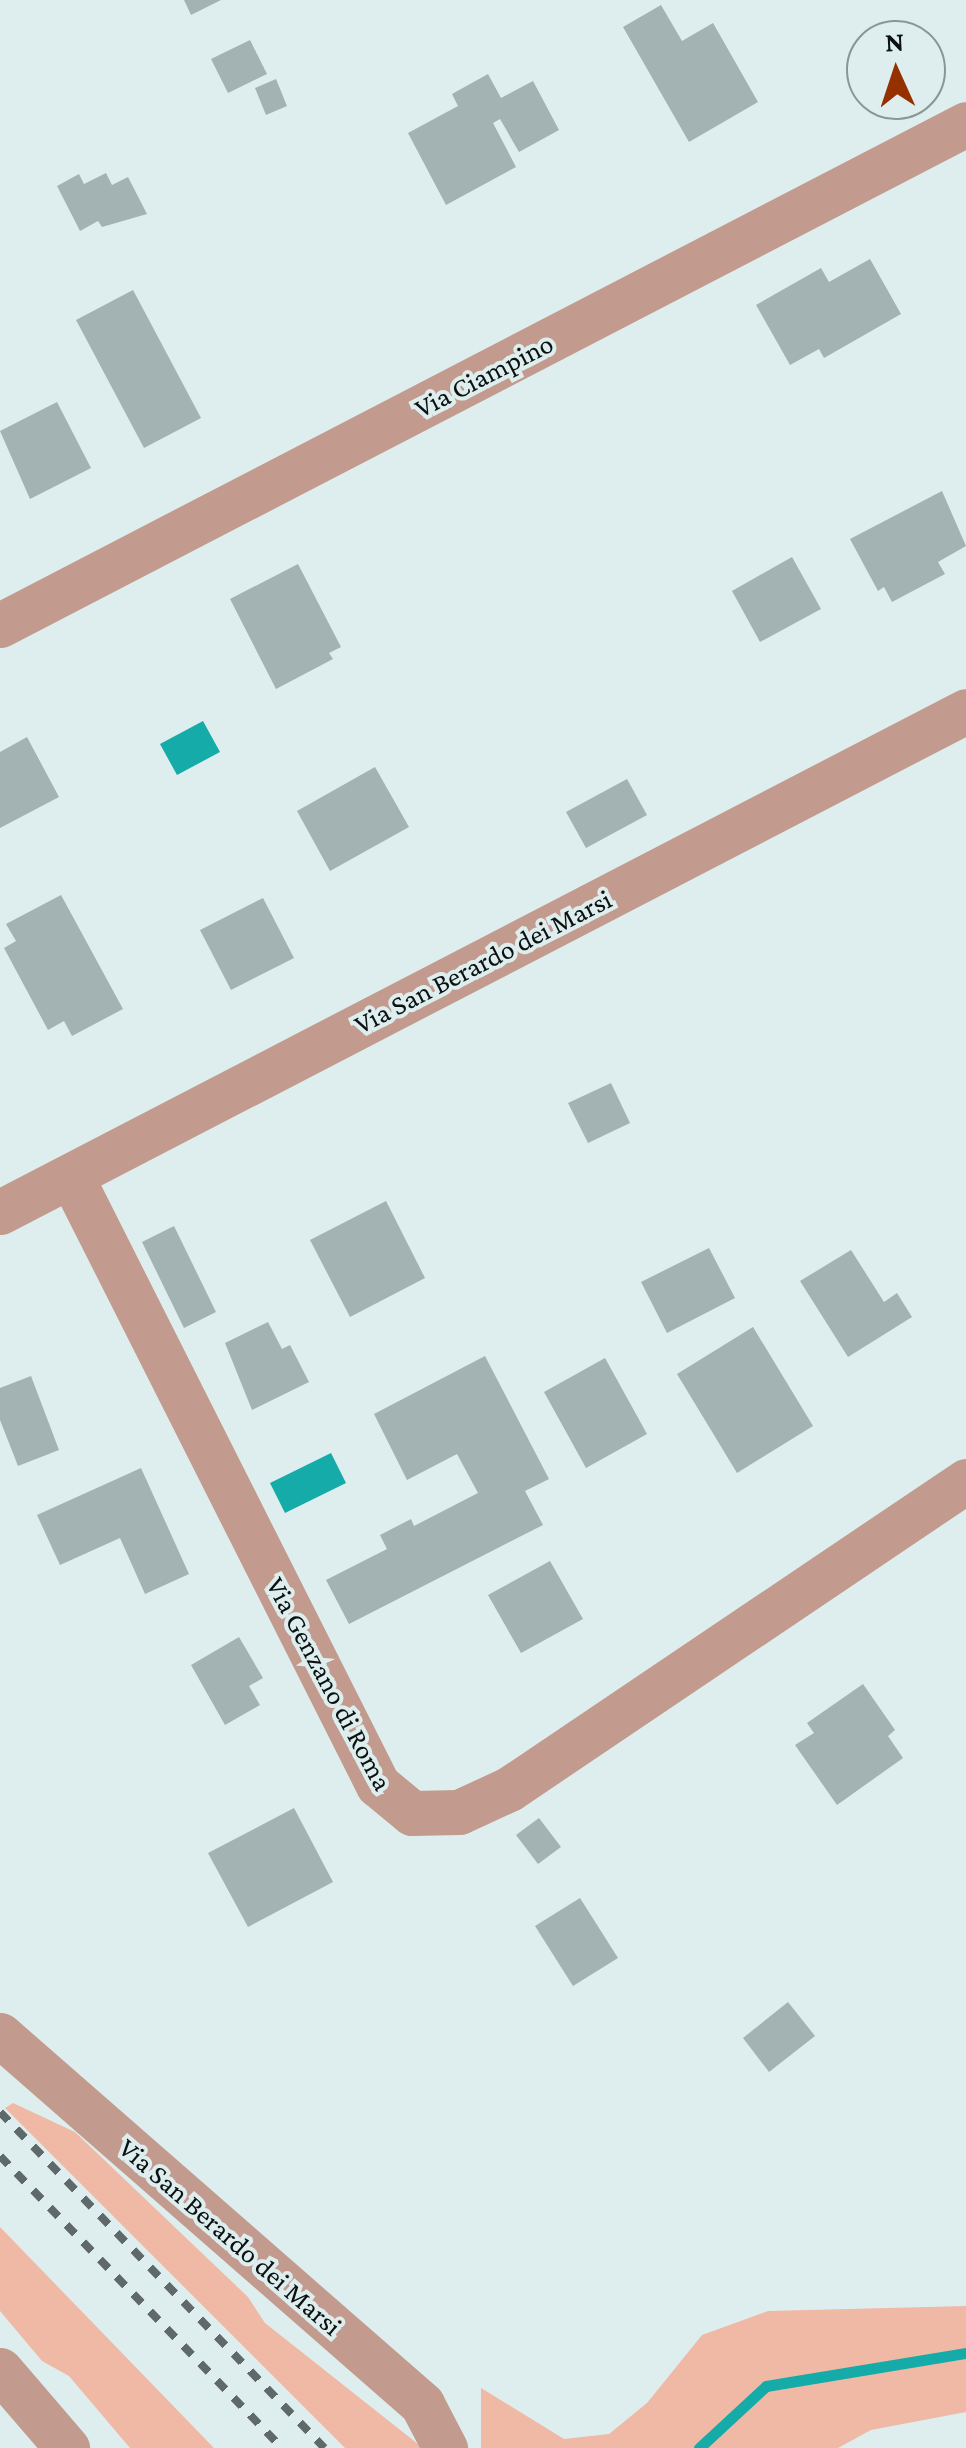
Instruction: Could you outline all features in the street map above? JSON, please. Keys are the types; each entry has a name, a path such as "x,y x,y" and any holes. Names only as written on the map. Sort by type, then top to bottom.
{"street":[{"name":"Via Ciampino","path":"0,625 966,124"},
{"name":"Via San Berardo dei Marsi","path":"0,1212 966,712"},
{"name":"Via Genzano di Roma","path":"71,1176 378,1785 412,1813 459,1812 509,1789 966,1482"},
{"name":"Via San Berardo dei Marsi","path":"0,2035 422,2404 445,2448"},
{"path":"0,2370 66,2448"}],"shaded area":[{"path":"13,2103 75,2132 248,2297 265,2323 423,2448 345,2448 5,2108"},
{"path":"0,2227 214,2448 130,2448 69,2376 42,2361 0,2311"},
{"path":"966,2306 966,2412 871,2430 838,2448 481,2448 481,2388 564,2439 609,2434 647,2403 702,2335 768,2311"}],"water":[{"path":"203,721 220,752 177,775 160,744"},
{"path":"331,1453 346,1483 285,1513 270,1483"}],"building":[{"path":"184,0 221,0 191,15"},
{"path":"661,5 682,41 713,23 758,102 689,142 623,27"},
{"path":"250,40 267,74 228,93 211,59"},
{"path":"488,74 501,98 533,81 559,130 519,152 500,119 493,123 516,167 446,205 408,133 458,106 452,94"},
{"path":"276,79 287,106 266,115 255,88"},
{"path":"106,173 112,185 128,177 147,214 102,227 98,221 80,231 57,186 79,174 84,184"},
{"path":"870,259 901,314 824,358 819,349 790,365 756,305 821,268 829,282"},
{"path":"133,290 201,418 144,448 76,320"},
{"path":"57,402 91,468 30,499 0,431"},
{"path":"942,491 966,546 938,562 945,574 892,602 884,587 878,591 850,539"},
{"path":"792,557 821,609 760,642 732,591"},
{"path":"298,564 341,647 329,653 333,659 276,689 230,599"},
{"path":"27,737 59,797 0,828 0,752"},
{"path":"375,767 409,827 330,871 297,811"},
{"path":"627,779 647,815 586,848 566,812"},
{"path":"61,895 123,1009 72,1036 64,1021 48,1030 4,948 16,941 6,924"},
{"path":"263,898 294,958 231,990 200,930"},
{"path":"611,1083 630,1123 588,1143 568,1103"},
{"path":"386,1201 425,1278 350,1317 310,1240"},
{"path":"174,1226 216,1312 184,1328 142,1242"},
{"path":"709,1248 735,1298 667,1333 641,1282"},
{"path":"851,1250 884,1302 897,1293 912,1317 848,1357 800,1281"},
{"path":"268,1322 282,1349 290,1345 309,1382 252,1410 225,1343"},
{"path":"753,1327 813,1426 737,1473 677,1374"},
{"path":"485,1356 549,1479 525,1491 543,1525 349,1624 326,1580 387,1549 380,1535 411,1519 414,1526 478,1493 457,1454 407,1480 374,1414"},
{"path":"605,1358 647,1434 586,1468 544,1392"},
{"path":"31,1376 59,1450 18,1466 0,1420 0,1388"},
{"path":"141,1468 189,1574 145,1594 120,1538 60,1565 37,1515"},
{"path":"550,1561 583,1619 521,1653 488,1595"},
{"path":"239,1637 263,1678 249,1686 260,1705 225,1725 191,1665"},
{"path":"863,1684 895,1730 888,1736 903,1758 837,1805 795,1745 814,1733 807,1723"},
{"path":"294,1808 333,1882 248,1927 208,1853"},
{"path":"539,1818 561,1847 538,1864 516,1835"},
{"path":"580,1898 618,1958 573,1986 535,1926"},
{"path":"788,2002 815,2036 769,2072 743,2038"}],"waterway":[{"path":"699,2448 766,2386 966,2353"}],"railway":[{"path":"0,2112 325,2448"},
{"path":"0,2156 282,2448"}]}
